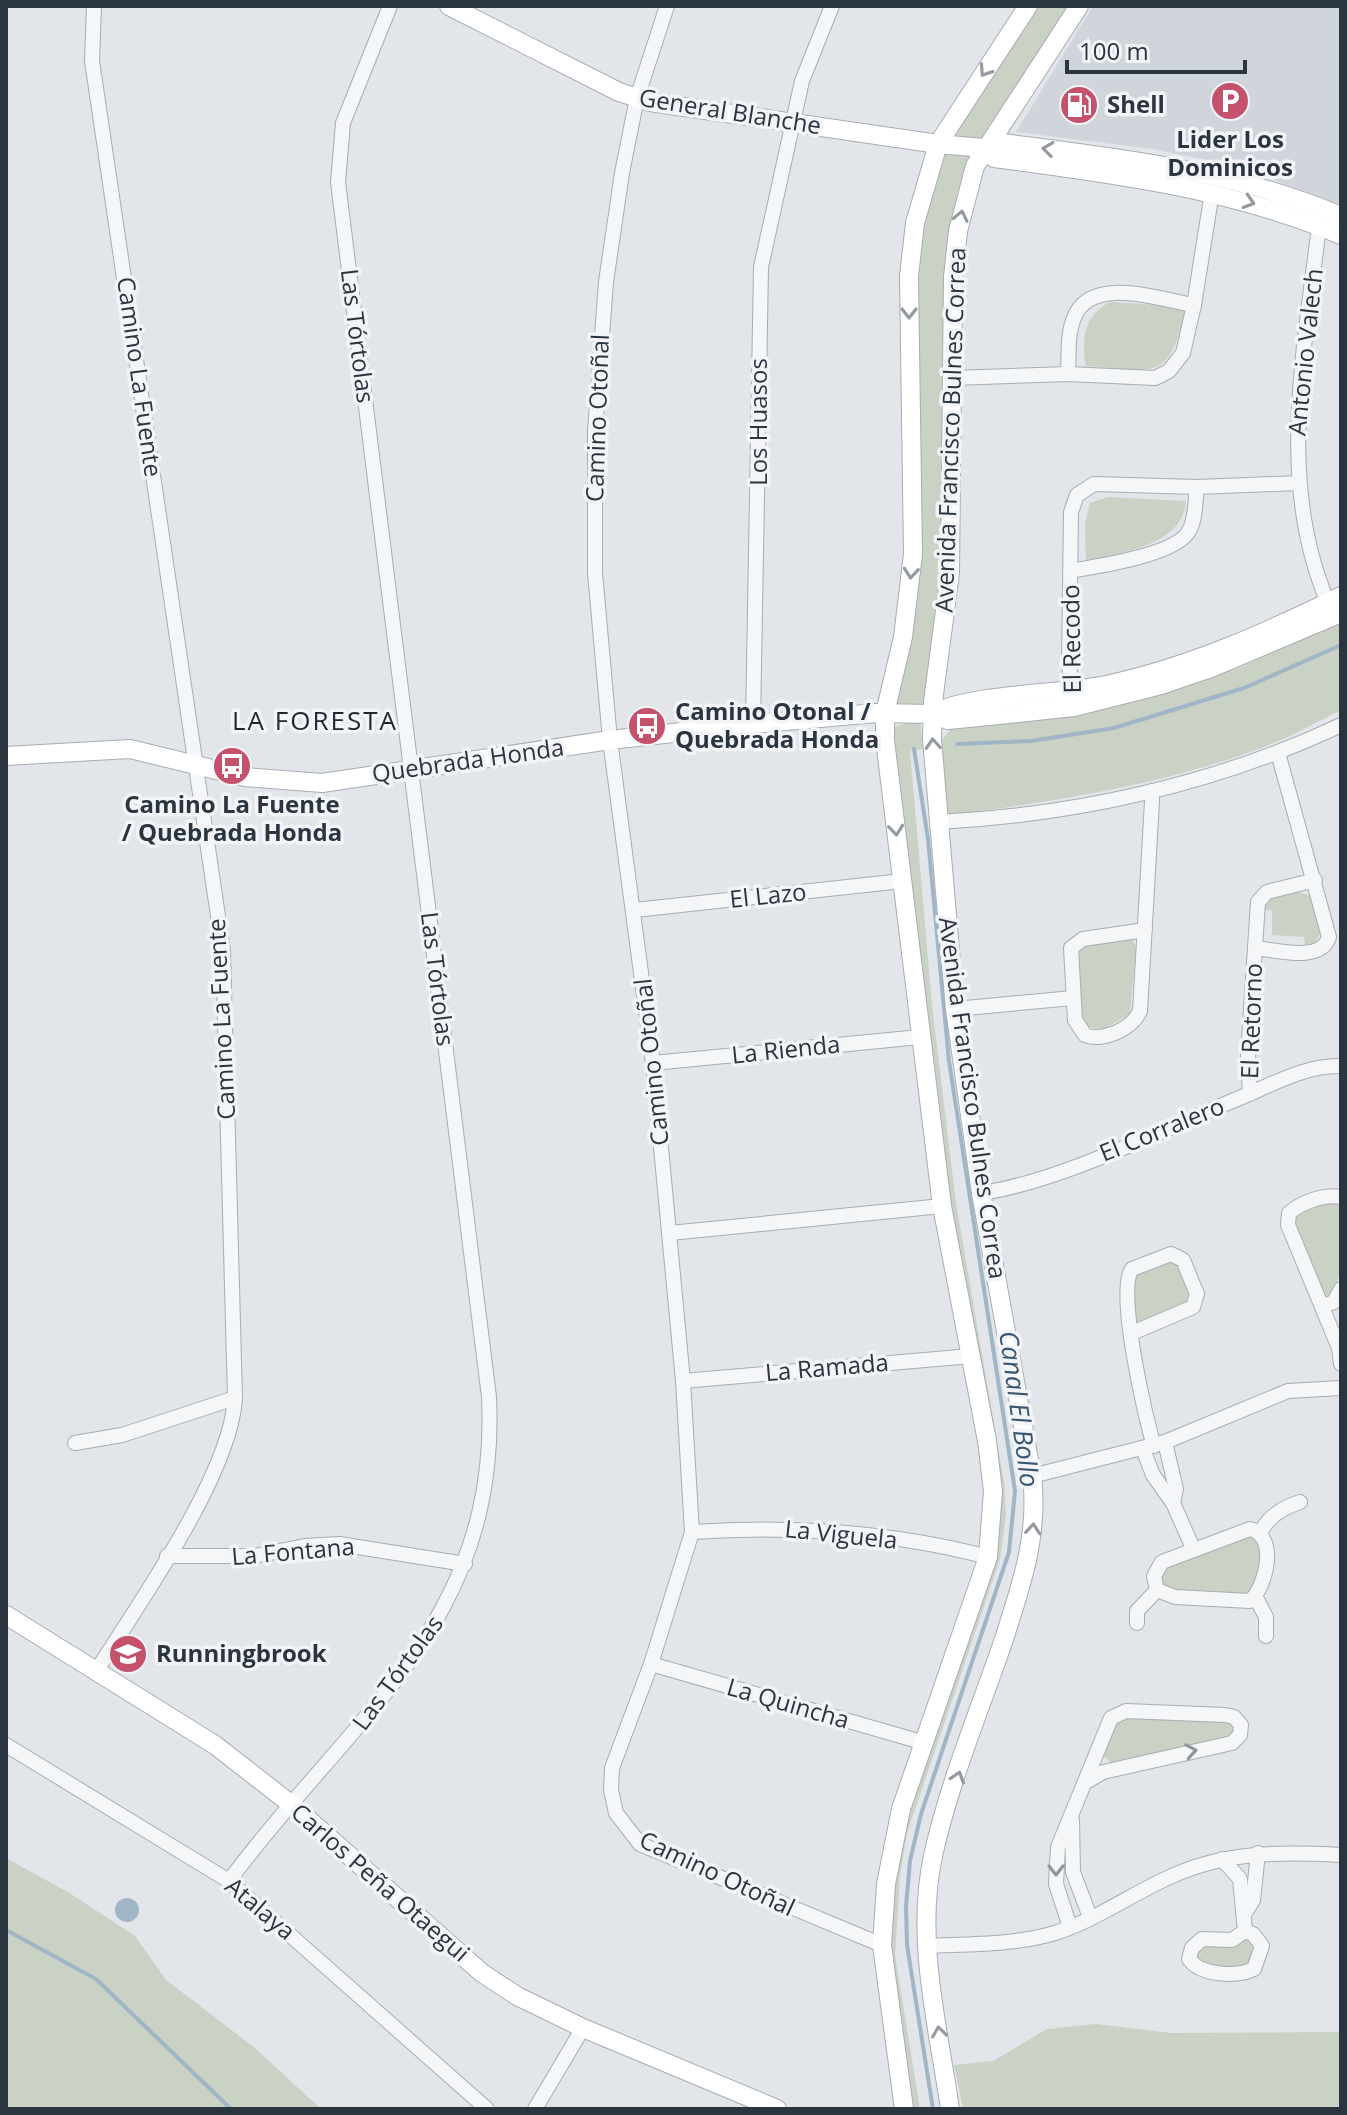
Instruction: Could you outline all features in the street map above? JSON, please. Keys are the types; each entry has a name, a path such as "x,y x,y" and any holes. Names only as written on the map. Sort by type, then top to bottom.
{"street":[{"name":"Camino La Fuente","path":"94,6 92,61 223,950 235,1398 225,1449 167,1556 97,1670"},
{"name":"Las Tórtolas","path":"229,1881 406,1668 444,1610 465,1564 487,1476 489,1397 337,168 346,115 390,6"},
{"name":"General Blanche","path":"449,6 637,98 938,144 984,148 1002,143 1201,171 1272,190 1341,216"},
{"name":"Camino Otoñal","path":"667,6 637,98 611,241 596,400 595,573 610,740 653,1063 683,1381 692,1532 651,1664 610,1779 613,1802 626,1830 640,1844 882,1945"},
{"name":"Los Huasos","path":"753,724 761,267 802,81 832,6"},
{"name":"Avenida Francisco Bulnes Correa","path":"904,2109 882,1945 886,1884 895,1831 988,1557 993,1491 942,1206 885,740 885,713 903,637 913,554 909,360 911,249 919,203 938,144 1028,6"},
{"name":"Avenida Francisco Bulnes Correa","path":"950,2109 927,1946 927,1899 938,1837 1029,1561 1034,1526 1032,1476 981,1193 955,1009 938,822 932,714 950,573 954,254 963,207 984,148 1048,58 1079,6"},
{"name":"General Blanche","path":"984,148 994,158 1145,179 1212,192 1341,235"},
{"path":"1078,169 1093,164 1122,166 1132,161"},
{"path":"1145,179 1157,173 1186,176 1201,171"},
{"path":"952,378 1068,374 1155,378 1162,375 1183,353 1212,192"},
{"name":"Antonio Valech","path":"1319,226 1296,433 1299,483 1318,583 1336,607"},
{"path":"1068,374 1074,317 1093,296 1113,293 1194,305"},
{"name":"El Recodo","path":"1073,699 1069,664 1071,507 1081,490 1094,484 1197,487 1299,483"},
{"name":"El Recodo","path":"1071,571 1123,561 1180,542 1193,522 1197,487"},
{"name":"Quebrada Honda","path":"6,756 130,749 245,777 322,783 610,740 753,724 885,713 932,714 951,705 1073,699 1217,652 1336,607"},
{"path":"938,822 1076,805 1152,791 1278,753 1341,725"},
{"name":"El Retorno","path":"1255,948 1315,953 1325,947 1329,934 1278,753"},
{"path":"1145,930 1075,943 1069,954 1076,1025 1088,1036 1100,1037 1133,1022 1141,1003 1145,930 1152,791"},
{"name":"El Retorno","path":"1250,1094 1248,1055 1261,897 1270,891 1315,880"},
{"name":"El Lazo","path":"635,910 902,881"},
{"path":"955,1009 1073,998"},
{"name":"La Rienda","path":"653,1063 920,1037"},
{"name":"El Corralero","path":"981,1193 1057,1171 1317,1068 1341,1066"},
{"path":"1341,1197 1329,1196 1297,1206 1289,1213 1288,1225 1323,1306 1339,1348 1341,1364"},
{"path":"670,1233 942,1206"},
{"path":"1132,1333 1193,1307 1197,1294 1183,1260 1171,1254 1132,1269 1127,1275 1132,1333 1144,1413 1154,1446 1176,1489 1173,1503"},
{"path":"1323,1306 1334,1302 1341,1289"},
{"name":"La Ramada","path":"683,1381 971,1356"},
{"path":"1032,1476 1154,1446 1273,1395 1303,1389 1341,1388"},
{"path":"75,1443 122,1435 235,1398"},
{"path":"1154,1446 1153,1475 1173,1503 1193,1548"},
{"path":"1260,1533 1266,1522 1286,1507 1300,1502"},
{"name":"La Viguela","path":"692,1532 766,1527 934,1545 988,1557"},
{"path":"1250,1529 1260,1533 1267,1545 1264,1581 1255,1596 1243,1601 1175,1597 1157,1590 1153,1584 1156,1569 1162,1562 1238,1531 1250,1529"},
{"name":"La Fontana","path":"167,1556 255,1556 305,1546 339,1544 465,1564"},
{"path":"1137,1623 1137,1611 1157,1590"},
{"path":"1255,1596 1266,1617 1266,1636"},
{"name":"Carlos Peña Otaegui","path":"6,1615 215,1745 292,1805 482,1973 517,1996 583,2028 777,2109"},
{"name":"La Quincha","path":"651,1664 925,1743"},
{"path":"1070,1927 1055,1872 1058,1847 1109,1721 1123,1712 1225,1715 1234,1717 1241,1725 1239,1737 1229,1745 1179,1753 1099,1774 1086,1782"},
{"name":"Atalaya","path":"6,1745 229,1881 487,2109"},
{"path":"1096,1753 1101,1765 1116,1771"},
{"path":"1073,1813 1073,1872 1090,1917"},
{"path":"927,1946 1023,1939 1070,1927 1171,1876 1222,1859 1258,1853 1341,1855"},
{"path":"1245,1931 1245,1913 1253,1900 1258,1853"},
{"path":"1222,1859 1240,1879 1241,1907 1245,1913"},
{"path":"1245,1931 1253,1934 1262,1946 1254,1969 1246,1973 1205,1971 1196,1968 1189,1959 1192,1948 1202,1939 1232,1940 1245,1931"},
{"path":"535,2109 583,2028"}],"shaded area":[{"path":"1093,6 1341,6 1341,204 1231,165 1153,149 1016,132"}],"green space":[{"path":"1036,6 1072,6 966,171 947,247 946,538 923,705 892,704 916,578 922,501 914,357 916,248 943,149"},
{"path":"1110,302 1186,307 1180,332 1165,360 1156,367 1144,370 1086,366 1086,329 1101,307"},
{"path":"1108,497 1186,501 1182,516 1163,537 1133,550 1086,562 1085,524 1090,503"},
{"path":"1341,620 1341,710 1296,733 1230,759 1150,781 946,816 940,742 952,728 1193,683 1241,667"},
{"path":"920,719 923,749 910,751 932,1006 956,1203 1004,1482 1006,1515 1000,1559 907,1833 900,1876 895,1955 920,2109 910,2109 887,1979 892,1854 993,1539 943,1205 891,728"},
{"path":"1294,891 1311,896 1321,932 1314,944 1305,945 1304,937 1272,935 1272,910 1264,910 1266,905 1276,896"},
{"path":"1132,938 1136,949 1130,1014 1104,1029 1085,1027 1081,1020 1079,953 1086,945"},
{"path":"1341,1202 1340,1269 1333,1293 1326,1302 1288,1222 1298,1206"},
{"path":"1171,1262 1186,1266 1193,1303 1136,1330 1132,1276"},
{"path":"1254,1534 1266,1546 1260,1586 1248,1598 1167,1591 1158,1585 1163,1570 1196,1552"},
{"path":"1128,1717 1229,1720 1235,1727 1232,1737 1114,1765 1102,1755 1117,1721"},
{"path":"6,1858 71,1894 135,1936 166,1980 255,2048 321,2109 6,2109"},
{"path":"1244,1935 1256,1943 1248,1969 1198,1966 1194,1949 1202,1944"},
{"path":"1096,2024 1171,2033 1341,2032 1341,2109 963,2109 954,2065 993,2061 1047,2029"}],"water":[{"path":"127,1898 138,1905 139,1910 132,1921 127,1922 116,1915 115,1910 122,1899"}],"waterway":[{"path":"957,744 1031,741 1114,728 1244,688 1341,645"},
{"name":"Canal El Bollo","path":"914,749 928,839 949,1061 1015,1491 1009,1552 921,1814 910,1861 907,1945 933,2109"},
{"path":"6,1930 96,1979 231,2109"}],"place":[{"name":"Lider Los Dominicos","path":"1230,101"},
{"name":"Shell","path":"1079,105"},
{"name":"Camino Otonal / Quebrada Honda","path":"647,726"},
{"name":"Camino La Fuente / Quebrada Honda","path":"232,766"},
{"name":"Runningbrook","path":"128,1654"}],"district":[{"name":"LA FORESTA","path":"315,721"}]}
